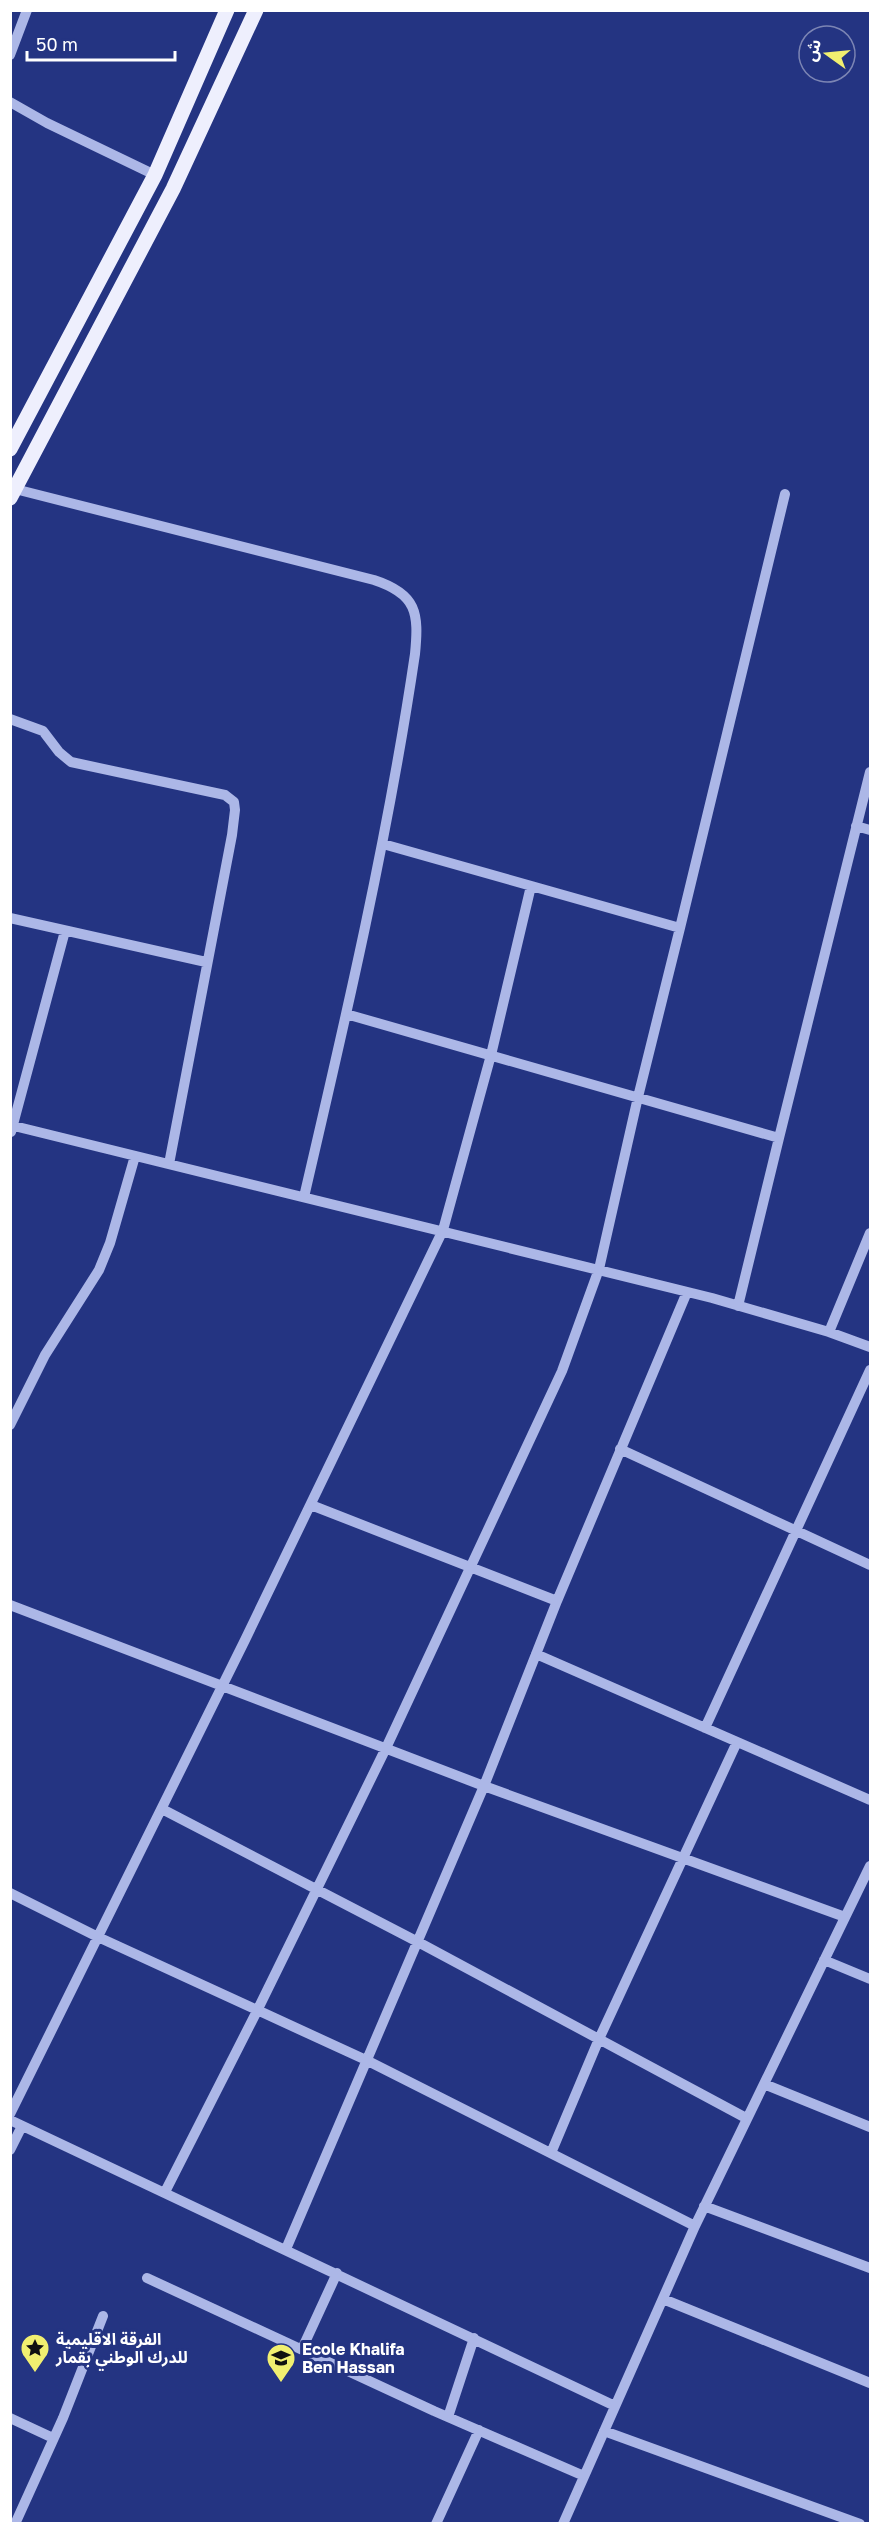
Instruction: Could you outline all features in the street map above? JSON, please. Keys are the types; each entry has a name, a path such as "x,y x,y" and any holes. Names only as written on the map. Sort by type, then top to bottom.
{"main road":[{"path":"10,449 155,175 227,10"},
{"path":"13,493 173,189 256,10"}],"street":[{"path":"10,55 27,10"},
{"path":"10,102 47,123 155,175"},
{"path":"13,493 374,580 403,594 415,612 417,629 407,711 383,844 304,1197"},
{"path":"165,2192 386,1748 549,1400 599,1269 638,1097 785,494"},
{"path":"10,719 43,731 59,752 71,762 233,798 236,810 232,835 169,1164"},
{"path":"738,1306 870,772"},
{"path":"856,826 870,830"},
{"path":"383,844 680,928"},
{"path":"10,2114 222,1687 443,1230 491,1055 531,886"},
{"path":"10,918 206,962"},
{"path":"65,931 11,1128 169,1164 599,1269 829,1332 870,1347"},
{"path":"346,1014 779,1138"},
{"path":"10,1425 45,1355 99,1270 110,1243 135,1156"},
{"path":"829,1332 870,1233"},
{"path":"286,2249 484,1786 557,1601 687,1292"},
{"path":"705,1728 870,1370"},
{"path":"620,1449 870,1565"},
{"path":"311,1504 557,1601"},
{"path":"10,1605 484,1786 845,1917"},
{"path":"536,1654 870,1800"},
{"path":"551,2153 599,2039 737,1742"},
{"path":"162,1809 418,1942 746,2118"},
{"path":"563,2523 704,2206 870,1866"},
{"path":"10,1893 99,1937 366,2060 695,2226"},
{"path":"824,1960 870,1979"},
{"path":"764,2084 870,2127"},
{"path":"10,2120 615,2406"},
{"path":"10,2150 22,2126"},
{"path":"704,2206 870,2268"},
{"path":"302,2349 337,2273"},
{"path":"147,2278 448,2417 584,2476"},
{"path":"663,2298 870,2383"},
{"path":"15,2523 103,2316"},
{"path":"448,2417 474,2338"},
{"path":"10,2418 53,2438"},
{"path":"436,2523 479,2430"},
{"path":"604,2431 860,2523"}],"place":[{"name":"الفرقة الاقليمية للدرك الوطني بقمار","path":"35,2374"},
{"name":"Ecole Khalifa Ben Hassan","path":"281,2384"}]}
